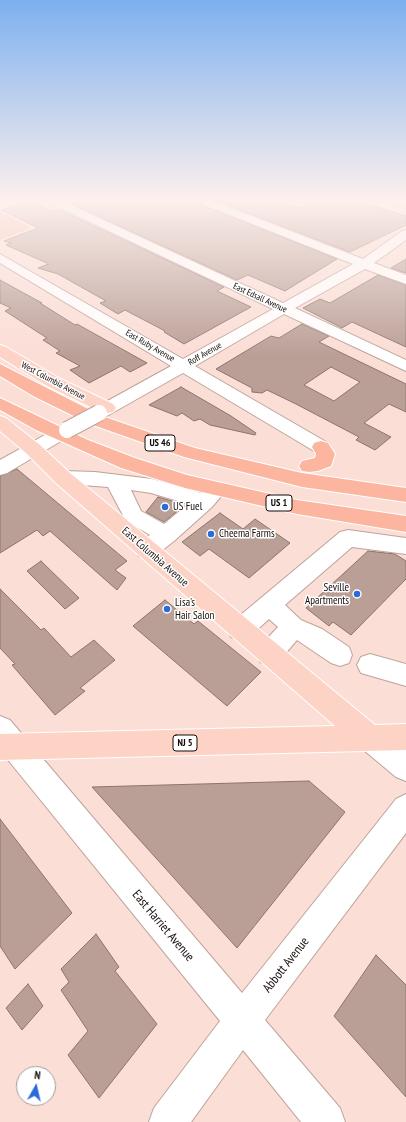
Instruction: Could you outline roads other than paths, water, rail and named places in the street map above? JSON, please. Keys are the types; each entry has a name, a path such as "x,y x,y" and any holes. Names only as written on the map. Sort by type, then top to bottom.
{"highway":[{"name":"US 46","path":"0,369 39,392 96,420 191,453 294,478 406,496"},
{"name":"US 46","path":"0,385 75,425 133,448 196,469 289,492 406,510"},
{"name":"US 1","path":"0,403 134,465 211,496 305,508 406,524"},
{"path":"103,410 198,439 309,466 406,481"},
{"path":"309,466 318,465 324,461 326,454 322,447"}],"main road":[{"name":"West Columbia Avenue","path":"0,350 103,410"},
{"name":"East Columbia Avenue","path":"0,422 33,449 63,478 240,630 370,738"},
{"name":"NJ 5","path":"5,741 406,737"}],"street":[{"name":"East Edsall Avenue","path":"161,251 406,366"},
{"path":"335,251 406,280"},
{"name":"Roff Avenue","path":"0,468 184,366 365,263 381,251"},
{"name":"East Ruby Avenue","path":"0,258 322,447"},
{"path":"63,478 114,481 211,496"},
{"path":"114,481 124,496 133,516 166,535"},
{"path":"147,550 211,496"},
{"path":"240,630 348,538 406,546"},
{"path":"270,605 293,627 313,636 340,655"},
{"path":"269,654 293,627"},
{"path":"370,665 406,675"},
{"name":"East Columbia Avenue","path":"370,738 406,767"},
{"name":"East Harriet Avenue","path":"5,741 326,1122"},
{"name":"Abbott Avenue","path":"168,1122 242,1021 406,809"}],"place":[{"name":"US Fuel","path":"165,507"},
{"name":"Cheema Farms","path":"211,534"},
{"name":"Seville Apartments","path":"357,594"},
{"name":"Lisa's Hair Salon","path":"167,609"}]}
